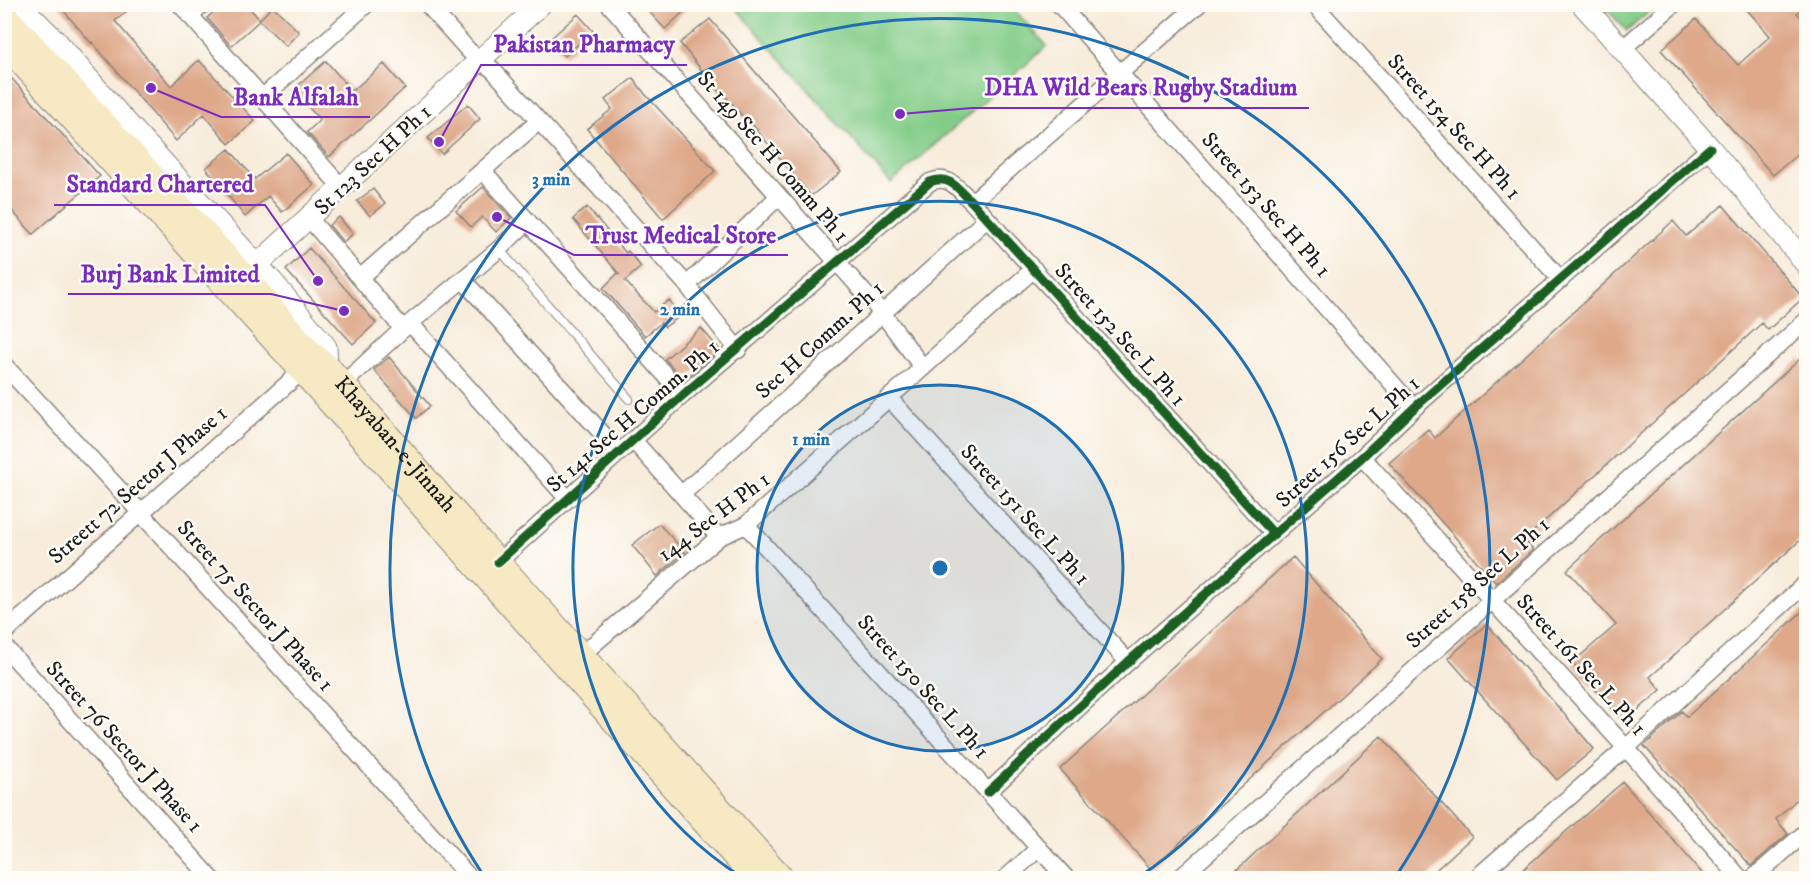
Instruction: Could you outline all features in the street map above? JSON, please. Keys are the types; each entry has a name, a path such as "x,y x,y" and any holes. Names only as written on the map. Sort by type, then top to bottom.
{"main road":[{"name":"Khayaban-e-Jinnah","path":"17,8 309,351 335,375 498,562 782,879"},
{"name":"Khayaban-e-Jinnah","path":"4,33 8,37 11,53 302,371 752,878"}],"street":[{"path":"262,98 366,4"},
{"path":"427,4 469,51 493,70 687,285 738,350"},
{"name":"St 123 Sec H Ph 1","path":"257,265 541,4"},
{"name":"St 149 Sec H Comm Ph 1","path":"609,4 883,314 923,368"},
{"name":"Street 153 Sec H Ph 1","path":"1059,4 1414,408"},
{"path":"972,202 1199,4"},
{"name":"Street 154 Sec H Ph 1","path":"1314,4 1561,280"},
{"path":"1582,4 1710,148 1806,264"},
{"path":"1622,49 1674,4"},
{"path":"17,8 58,43 125,122 257,265 326,347 335,375 407,326 499,249 528,221"},
{"path":"190,8 262,98 342,188"},
{"path":"361,277 539,121"},
{"name":"Street 156 Sec L Ph 1","path":"988,792 1128,662 1362,458 1414,408 1710,148"},
{"path":"483,171 683,395"},
{"name":"Street 152 Sec L Ph 1","path":"930,182 939,178 948,180 972,202 1274,534"},
{"name":"St 141 Sec H Comm. Ph 1","path":"498,562 683,395 738,350 930,182"},
{"path":"687,285 778,196"},
{"path":"309,218 568,499"},
{"name":"Sec H Comm. Ph 1","path":"682,494 987,219"},
{"name":"144 Sec H Ph 1","path":"581,655 719,537 746,525 1034,269"},
{"path":"463,280 619,452"},
{"name":"Street 158 Sec L Ph 1","path":"1180,879 1806,321"},
{"name":"Street 75 Sector J Phase 1","path":"5,367 140,512 470,879"},
{"name":"Streett 72 Sector J Phase 1","path":"4,633 302,371"},
{"name":"Street 151 Sec L Ph 1","path":"890,399 1128,662"},
{"path":"633,440 719,537"},
{"name":"Street 161 Sec L Ph 1","path":"1362,458 1626,748 1740,879"},
{"name":"Street 150 Sec L Ph 1","path":"746,525 1066,879"},
{"path":"1476,879 1626,748 1806,583"},
{"name":"Street 76 Sector J Phase 1","path":"4,646 211,879"},
{"path":"1753,879 1806,832"},
{"path":"1006,879 1039,848"}],"lane":[{"path":"499,249 629,399"}],"green space":[{"path":"733,5 1010,5 1047,46 891,183"},
{"path":"1603,5 1657,5 1627,31"}],"building":[{"path":"58,4 135,4 115,21 171,86 199,60 255,121 229,144 204,114 176,141"},
{"path":"222,4 246,4 260,20 231,46 207,18"},
{"path":"642,4 692,4 665,29"},
{"path":"1742,4 1806,4 1797,13 1806,23 1806,147 1773,175 1661,50 1696,19 1738,65 1770,36"},
{"path":"273,6 299,32 286,46 259,20"},
{"path":"578,14 593,31 565,56 550,39"},
{"path":"710,19 841,172 811,196 751,123 749,124 722,92 720,93 680,43"},
{"path":"326,61 352,91 384,64 405,88 329,157 307,132 320,120 293,90"},
{"path":"4,70 100,176 33,234 4,202"},
{"path":"633,78 715,171 663,219 587,129 612,109 605,100"},
{"path":"468,104 480,119 442,154 428,138"},
{"path":"229,149 255,179 286,153 314,185 282,212 268,196 245,217 206,168"},
{"path":"483,187 511,218 496,232 482,217 471,227 456,211"},
{"path":"373,189 385,204 370,216 357,201"},
{"path":"1723,205 1803,298 1768,330 1762,323 1524,540 1533,550 1496,583 1389,463 1428,429 1435,438 1673,221 1686,236"},
{"path":"587,207 641,267 625,281 654,312 669,300 681,315 665,327 661,323 645,336 603,288 618,273 620,275 573,219"},
{"path":"339,217 353,234 343,242 329,225"},
{"path":"309,248 376,323 353,344 286,270"},
{"path":"701,328 720,350 684,380 665,359"},
{"path":"389,357 430,406 416,418 374,370"},
{"path":"1801,358 1806,365 1806,535 1650,677 1661,690 1624,722 1572,663 1616,625 1567,570"},
{"path":"659,524 685,552 657,576 632,545"},
{"path":"1293,557 1382,659 1151,869 1060,769"},
{"path":"1806,608 1806,791 1776,819 1788,834 1751,866 1644,746 1682,711 1687,717"},
{"path":"1487,624 1594,749 1557,780 1448,658"},
{"path":"1381,736 1472,837 1426,879 1227,879"},
{"path":"1623,782 1707,879 1513,879 1547,848"}],"cycle path":[{"path":"988,792 1128,662 1710,148"},
{"path":"498,562 683,395 930,182 937,180 953,184 972,202 1274,534"}],"place":[{"name":"Bank Alfalah","path":"151,88"},
{"name":"DHA Wild Bears Rugby Stadium","path":"900,114"},
{"name":"Pakistan Pharmacy","path":"439,142"},
{"name":"Trust Medical Store","path":"497,217"},
{"name":"Standard Chartered","path":"318,281"},
{"name":"Burj Bank Limited","path":"344,311"}]}
